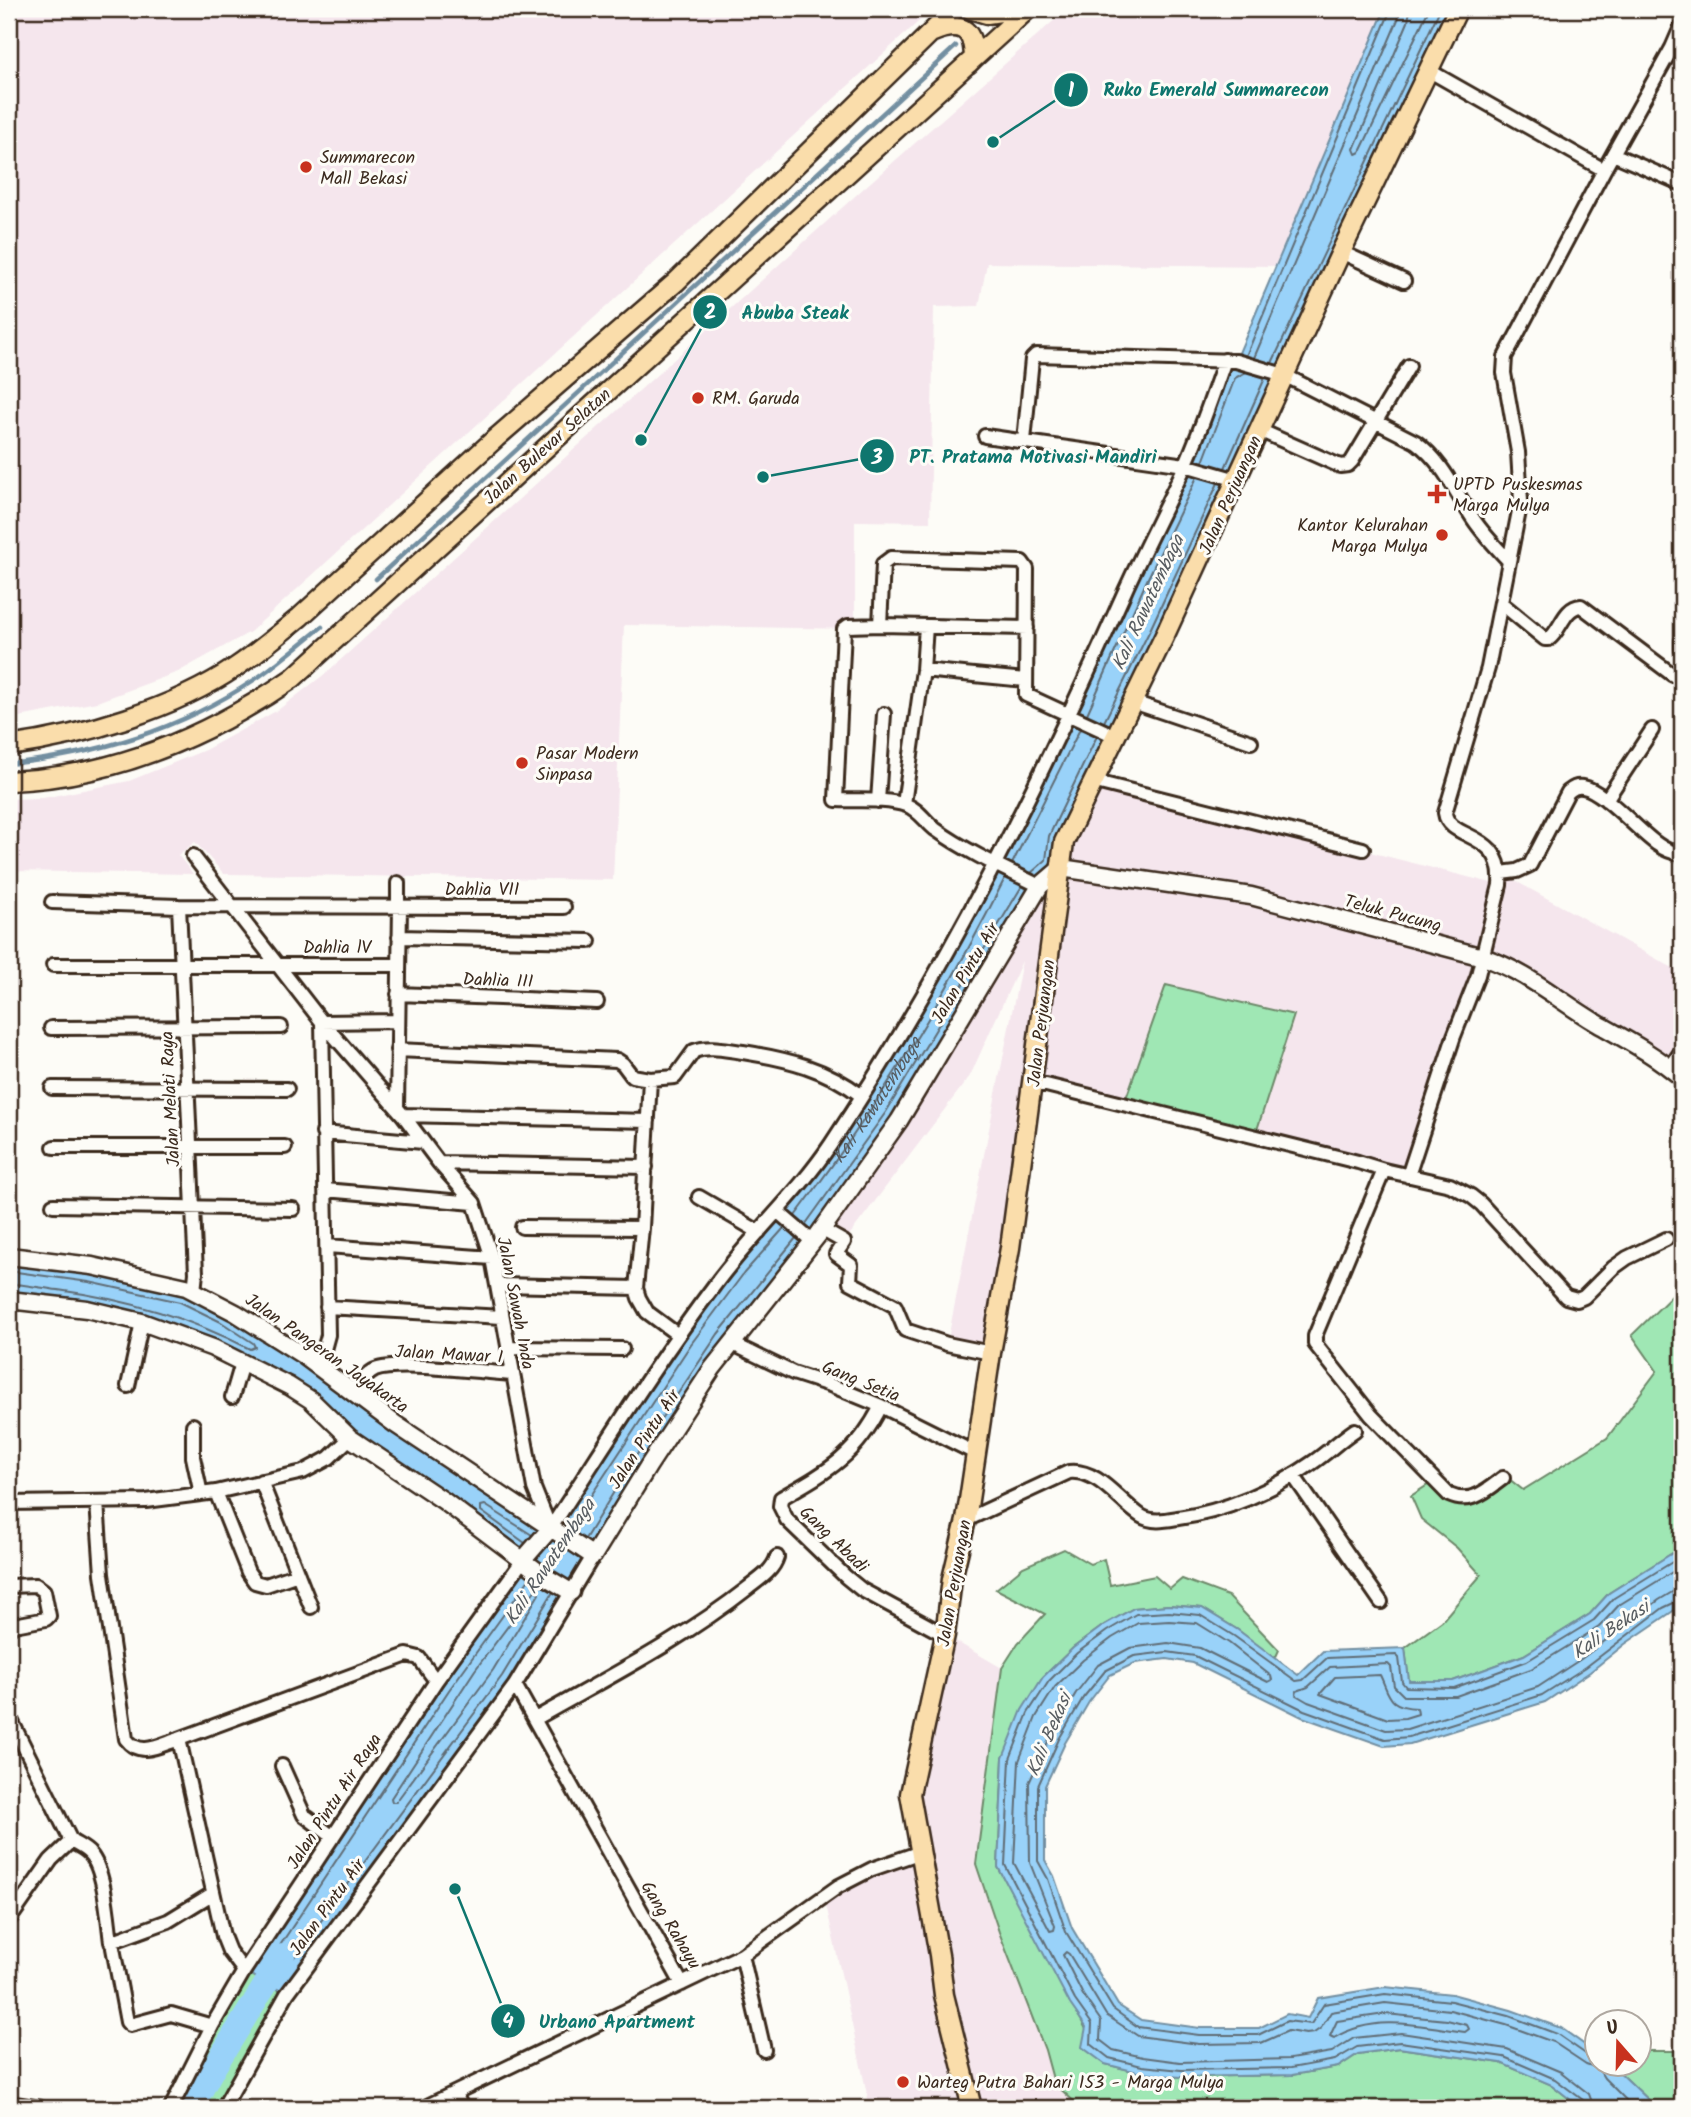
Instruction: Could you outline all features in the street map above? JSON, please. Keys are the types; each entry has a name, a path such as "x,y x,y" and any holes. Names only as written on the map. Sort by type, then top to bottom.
{"main road":[{"path":"9,746 54,740 101,727 190,693 234,668 268,642 300,617 496,438 676,282 955,9"},
{"path":"970,9 987,14 1021,9"},
{"name":"Jalan Bulevar Selatan","path":"9,781 57,776 113,765 156,752 228,718 293,678 1028,9"},
{"name":"Jalan Perjuangan","path":"972,2108 944,1995 909,1794 945,1634 951,1578 966,1520 977,1454 991,1353 1010,1248 1064,842 1110,734 1133,702 1231,478 1259,430 1278,372 1341,252 1458,9"},
{"path":"929,33 951,25 961,28 972,39 974,46 974,58 965,68"}],"street":[{"path":"1408,1176 1483,957 1501,873 1493,851 1448,822 1445,813 1488,668 1521,501 1521,478 1504,373 1505,357 1681,32"},
{"path":"1428,70 1604,170"},
{"path":"1613,154 1682,184"},
{"path":"1341,252 1404,281"},
{"path":"1024,441 1032,359 1036,355 1231,360 1278,372 1416,442 1430,453 1453,484 1476,523 1509,561"},
{"path":"550,1529 677,1335 732,1262 779,1213 819,1160 862,1096 931,982 1073,716 1134,571 1190,466 1231,360"},
{"path":"1259,430 1329,462 1345,466 1352,461 1409,366"},
{"path":"985,436 1190,466 1231,478"},
{"path":"880,625 883,564 891,558 1022,562 1027,569 1027,697 1110,734"},
{"path":"1501,603 1545,639 1553,636 1570,610 1581,606 1673,675 1678,675 1682,668"},
{"path":"1027,628 852,625 844,629 836,800 904,804 913,808 936,830 1040,886"},
{"path":"904,804 923,670 926,626"},
{"path":"1682,641 1682,649"},
{"path":"923,670 1025,680"},
{"path":"1133,702 1251,742"},
{"path":"878,801 884,714"},
{"path":"1606,800 1651,730"},
{"path":"1092,781 1363,849"},
{"path":"1501,873 1517,872 1530,865 1572,788 1586,787 1606,800 1656,844 1682,854"},
{"name":"Jalan Sawah Inda","path":"193,856 322,1021 474,1203 492,1258 534,1488 550,1529"},
{"name":"Jalan Pintu Air","path":"223,2108 287,1994 515,1685 649,1465 731,1343 817,1235 899,1121 1040,886 1061,868"},
{"name":"Teluk Pucung","path":"1061,868 1251,896 1511,966 1676,1073"},
{"path":"398,883 397,1050 400,1112 648,1121"},
{"name":"Dahlia VII","path":"52,902 179,906 564,907"},
{"name":"Jalan Melati Raya","path":"179,906 196,1273 194,1291"},
{"path":"399,937 589,941"},
{"name":"Dahlia lV","path":"53,965 399,965"},
{"name":"Dahlia III","path":"398,994 597,1002"},
{"path":"318,1368 328,1335 322,1021 398,1021"},
{"path":"51,1028 281,1027"},
{"path":"397,1050 617,1060 632,1076 650,1079 675,1077 694,1051 712,1048 799,1063 841,1082 862,1096"},
{"path":"1676,1073 1682,1050"},
{"path":"650,1079 636,1288 647,1312 677,1335"},
{"path":"1033,1085 1046,1085 1450,1185 1482,1204 1566,1297 1572,1299 1584,1297 1627,1258 1666,1239"},
{"path":"52,1088 287,1088"},
{"path":"323,1133 423,1142"},
{"path":"54,1147 285,1147"},
{"path":"439,1163 646,1167"},
{"path":"1384,1170 1315,1336 1315,1344 1371,1415 1449,1495 1458,1499 1476,1497 1503,1478"},
{"path":"325,1190 474,1203"},
{"path":"699,1198 759,1232"},
{"path":"53,1205 293,1209"},
{"path":"779,1213 800,1230 844,1242 836,1254 851,1265 850,1282 895,1306 905,1330 947,1344 991,1353"},
{"path":"522,1227 642,1228"},
{"path":"327,1246 492,1258"},
{"name":"Jalan Pangeran Jayakarta","path":"9,1256 92,1266 194,1291 236,1313 333,1376 351,1393 593,1556"},
{"path":"497,1285 636,1288"},
{"path":"9,1300 87,1309 142,1322 214,1348 300,1392 350,1438 571,1592"},
{"path":"327,1307 502,1317"},
{"path":"128,1386 142,1322"},
{"name":"Gang Setia","path":"731,1343 793,1373 881,1406 977,1454"},
{"path":"508,1348 622,1349"},
{"path":"232,1397 242,1363"},
{"name":"Jalan Mawar I","path":"351,1393 372,1371 384,1368 512,1374"},
{"name":"Gang Abadi","path":"881,1406 868,1431 851,1452 836,1465 781,1498 779,1502 788,1520 846,1577 872,1596 945,1634"},
{"path":"193,1425 193,1457 201,1494"},
{"path":"966,1520 1069,1472 1087,1474 1141,1516 1154,1521 1211,1512 1293,1475 1355,1430"},
{"path":"9,1503 162,1501 216,1492 313,1467 329,1458 350,1438"},
{"path":"1293,1475 1381,1602"},
{"path":"261,1481 311,1607"},
{"path":"216,1492 248,1572 255,1582 266,1585 298,1574"},
{"path":"97,1502 102,1574 126,1739 131,1746 145,1750 179,1739 407,1655 419,1658 436,1681"},
{"name":"Jalan Pintu Air Raya","path":"171,2108 212,2026 244,1971 436,1681 523,1560 550,1529"},
{"path":"535,1719 694,1628 764,1575 777,1558"},
{"path":"9,1586 36,1586 44,1591 49,1616 46,1619 9,1626"},
{"name":"Gang Rahayu","path":"515,1685 682,1984 742,1955 839,1886 872,1869 921,1852"},
{"path":"9,1716 71,1840 89,1853 97,1869 111,1942 169,1921 212,1894"},
{"path":"179,1739 212,1894 229,1951 244,1971"},
{"path":"282,1766 304,1815 333,1837"},
{"path":"9,1920 51,1860 71,1840"},
{"path":"113,1948 127,2022 130,2025 171,2014 212,2026"},
{"path":"742,1955 764,2050"},
{"path":"423,2108 682,1984"},
{"path":"454,2093 462,2108"},
{"path":"9,2102 40,2108"}],"shaded area":[{"path":"9,9 927,9 928,13 250,632 178,672 97,702 9,719"},
{"path":"1067,9 1385,9 1275,266 987,263 979,306 934,307 930,522 855,521 855,629 624,625 613,880 224,874 195,842 178,855 193,874 9,871 9,799 43,798 129,781 205,750 278,710 326,673 864,188"},
{"path":"1092,781 1499,885 1501,873 1682,973 1682,1050 1670,1068 1483,957 1408,1176 1033,1085 991,1353 947,1344 1022,961 970,1076 844,1242 821,1229"},
{"path":"945,1635 1002,1668 976,1864 997,1927 1045,2050 1054,2083 1081,2108 870,2108 824,1895 921,1852 910,1794"}],"green space":[{"path":"1166,985 1294,1015 1255,1136 1124,1104"},
{"path":"1682,1286 1682,1547 1609,1593 1590,1614 1524,1655 1453,1681 1409,1682 1405,1648 1442,1621 1481,1575 1457,1548 1421,1519 1411,1496 1434,1481 1459,1499 1504,1475 1523,1490 1607,1438 1657,1371 1632,1335"},
{"path":"1064,1549 1090,1564 1104,1559 1110,1585 1155,1576 1170,1589 1182,1579 1228,1596 1279,1650 1275,1659 1238,1630 1202,1608 1169,1605 1134,1608 1104,1625 1073,1648 1043,1677 1003,1758 998,1867 1105,2064 1141,2073 1180,2077 1292,2075 1338,2067 1358,2054 1399,2048 1501,2063 1552,2085 1581,2108 1081,2108 1054,2083 1045,2050 976,1864 1002,1668 1018,1643 1045,1614 996,1589 1023,1567"},
{"path":"244,1971 287,1994 223,2108 172,2108"},
{"path":"1652,2051 1682,2051 1682,2108 1657,2108 1626,2078 1652,2078"}],"water":[{"path":"1385,9 1458,9 1047,880 899,1121 731,1343 515,1685 287,1994 244,1971 523,1560 311,1400 169,1331 9,1300 9,1256 186,1287 550,1529 678,1335 778,1212 862,1096 931,982 1070,715 1225,360 1236,360"},
{"name":"Kali Bekasi","path":"1682,1547 1682,1605 1590,1672 1545,1702 1410,1744 1384,1746 1302,1717 1193,1663 1167,1659 1135,1663 1110,1675 1089,1702 1065,1743 1045,1786 1045,1860 1054,1876 1072,1928 1118,2005 1141,2020 1200,2028 1259,2028 1287,2014 1308,2018 1318,1998 1385,1987 1452,1994 1511,2010 1561,2028 1582,2043 1582,2078 1626,2078 1657,2108 1581,2108 1552,2085 1501,2063 1399,2048 1358,2054 1338,2067 1292,2075 1180,2077 1141,2073 1105,2064 1082,2047 1086,2027 1070,2004 998,1867 1003,1758 1022,1710 1043,1677 1073,1648 1104,1625 1134,1608 1169,1605 1202,1608 1238,1630 1298,1675 1323,1651 1405,1648 1409,1681 1453,1681 1524,1655 1590,1614 1609,1593"}],"waterway":[{"path":"376,579 956,46"},
{"path":"9,764 106,746 137,737 197,713 254,680 322,627"},
{"name":"Kali Rawatembaga","path":"192,2108 283,1956"}],"place":[{"name":"Ruko Emerald Summarecon","path":"993,142"},
{"name":"Summarecon Mall Bekasi","path":"306,167"},
{"name":"RM. Garuda","path":"698,398"},
{"name":"Abuba Steak","path":"641,440"},
{"name":"PT. Pratama Motivasi Mandiri","path":"763,477"},
{"name":"UPTD Puskesmas Marga Mulya","path":"1437,494"},
{"name":"Kantor Kelurahan Marga Mulya","path":"1442,535"},
{"name":"Pasar Modern Sinpasa","path":"522,763"},
{"name":"Urbano Apartment","path":"455,1889"},
{"name":"Warteg Putra Bahari 153 - Marga Mulya","path":"903,2082"}]}
